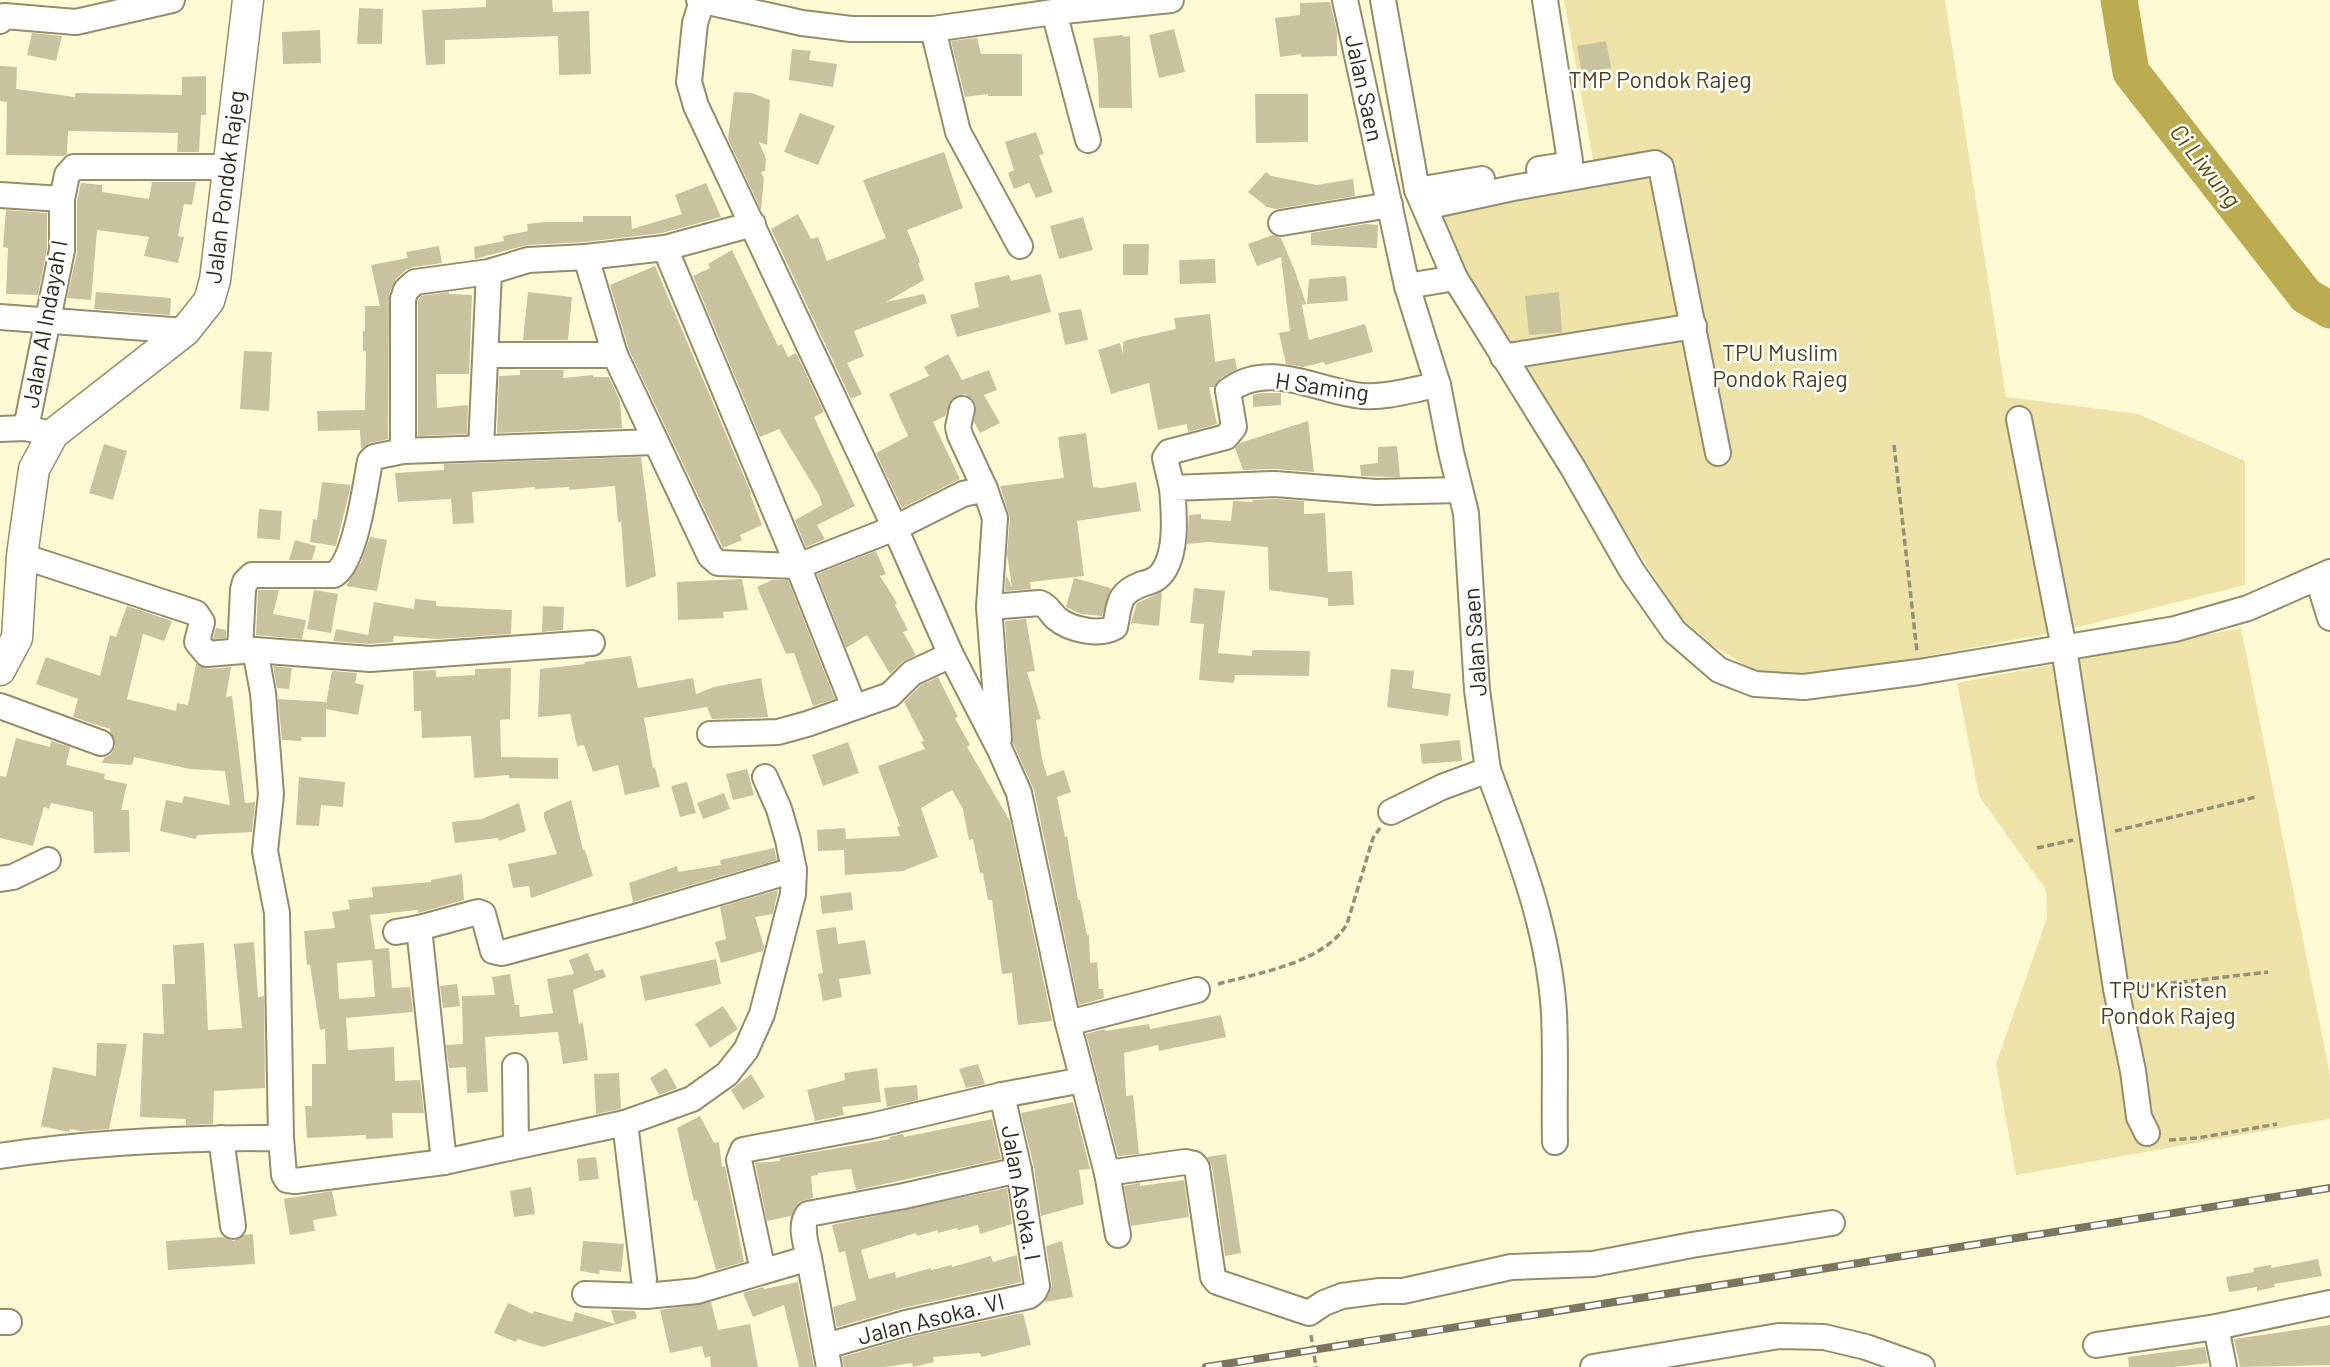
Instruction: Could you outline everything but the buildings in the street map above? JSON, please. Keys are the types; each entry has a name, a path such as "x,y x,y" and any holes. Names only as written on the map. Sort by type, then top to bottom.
{"main road":[{"name":"Jalan Pondok Rajeg","path":"0,670 17,638 22,556 40,431 185,331 209,301 215,280 248,0"}],"street":[{"path":"1,17 76,22 172,0"},
{"path":"1118,1235 1107,1173 1068,1023 1020,793 951,655 895,528 696,106 689,82 705,7 851,29 933,29 1109,4 1171,0"},
{"name":"Jalan Saen","path":"1345,0 1390,205 1438,386 1466,513 1477,690 1488,770 1522,860 1543,938 1554,1011 1555,1142"},
{"path":"1384,0 1421,198 1452,279 1573,468 1639,581 1674,631 1719,670 1755,684 1804,687 1919,672 2175,629 2248,608 2324,575 2330,618"},
{"path":"1421,198 1565,165 1570,160 1545,0"},
{"path":"1054,12 1088,140"},
{"path":"933,29 958,132 1020,246"},
{"path":"1421,198 1513,188 1655,163 1661,167 1718,453"},
{"name":"Jalan Al Indayah I","path":"40,431 49,322 62,250 62,199 66,175 74,167 228,167"},
{"path":"0,195 62,199"},
{"path":"1282,223 1390,205"},
{"path":"403,451 402,299 406,290 415,282 489,272 528,260 665,248 753,224"},
{"path":"665,248 854,707"},
{"path":"586,257 615,355 710,556 718,563 798,566 895,528 963,494 985,489"},
{"path":"481,448 489,272"},
{"path":"1410,286 1452,279"},
{"path":"0,317 185,331"},
{"path":"1503,357 1694,326"},
{"path":"486,355 615,355"},
{"name":"H Saming","path":"989,607 1040,603 1046,605 1059,621 1077,628 1106,632 1115,627 1122,596 1129,589 1157,578 1167,564 1175,530 1172,488 1165,458 1169,452 1226,437 1234,427 1228,391 1236,385 1274,377 1301,380 1372,396 1438,386"},
{"path":"962,409 958,427 960,435 995,518 989,607 1000,750"},
{"path":"2019,419 2064,648 2116,989 2140,1117 2147,1133"},
{"path":"0,429 40,431"},
{"path":"656,442 403,451 374,457 370,461 360,515 341,571 334,575 252,575 245,582 248,651 263,693 271,794 265,851 277,913 281,1138 284,1175 287,1180 444,1162 625,1123 692,1099 727,1074 746,1050 762,1014 793,894 794,870 779,809 765,777"},
{"path":"1172,488 1275,484 1377,492 1460,490"},
{"path":"22,556 196,613 202,622 197,642 207,654 248,651 370,659 592,643"},
{"path":"710,734 778,732 807,724 890,695 912,673 951,655"},
{"path":"0,706 102,743"},
{"path":"1391,812 1442,787 1488,770"},
{"path":"0,879 13,877 48,860"},
{"path":"444,1162 407,930 478,912 484,914 493,951 502,953 794,870"},
{"path":"1068,1023 1197,990"},
{"path":"515,1066 516,1145"},
{"path":"763,1271 739,1160 743,1150 871,1126 1002,1095 1083,1080"},
{"name":"Jalan Asoka. I","path":"1002,1095 1019,1170 1037,1286 1034,1292"},
{"path":"625,1123 644,1279"},
{"path":"0,1156 34,1151 221,1138 281,1138"},
{"path":"221,1138 233,1226"},
{"path":"1107,1173 1185,1162 1194,1164 1197,1168 1213,1277 1217,1282 1309,1313 1342,1296 1403,1291 1511,1267 1593,1264 1832,1223"},
{"path":"828,1356 808,1258 804,1218 808,1214 1019,1170"},
{"path":"585,1294 646,1296 697,1291 808,1258"},
{"name":"Jalan Asoka. VI","path":"828,1356 906,1323 1029,1296 1034,1292"},
{"path":"2096,1345 2216,1327 2330,1303"},
{"path":"2216,1327 2224,1367"},
{"path":"1593,1367 1779,1336 1824,1337 1867,1347 1922,1367"}],"path":[{"path":"1894,445 1919,672"},
{"path":"2037,848 2256,797"},
{"path":"1197,990 1292,964 1340,936 1347,924 1373,838 1391,812"},
{"path":"2116,989 2268,972"},
{"path":"2147,1133 2166,1140 2198,1138 2277,1124"},
{"path":"1309,1313 1316,1367"}],"green space":[{"name":"TPU Muslim Pondok Rajeg","path":"1564,0 1945,0 2006,397 2138,414 2245,461 2245,585 2066,630 1801,680 1763,676 1715,647 1678,615 1477,294 1428,195 1595,170"},
{"name":"TPU Kristen Pondok Rajeg","path":"2241,628 2330,1075 2330,1119 2016,1175 1996,1064 2047,918 2046,890 1979,796 1957,683"}],"waterway":[{"name":"Ci Liwung","path":"2119,0 2131,72 2306,296 2330,310"}],"railway":[{"path":"1206,1367 2330,1188"}],"park label":[{"name":"TMP Pondok Rajeg","path":"1660,80"}]}
